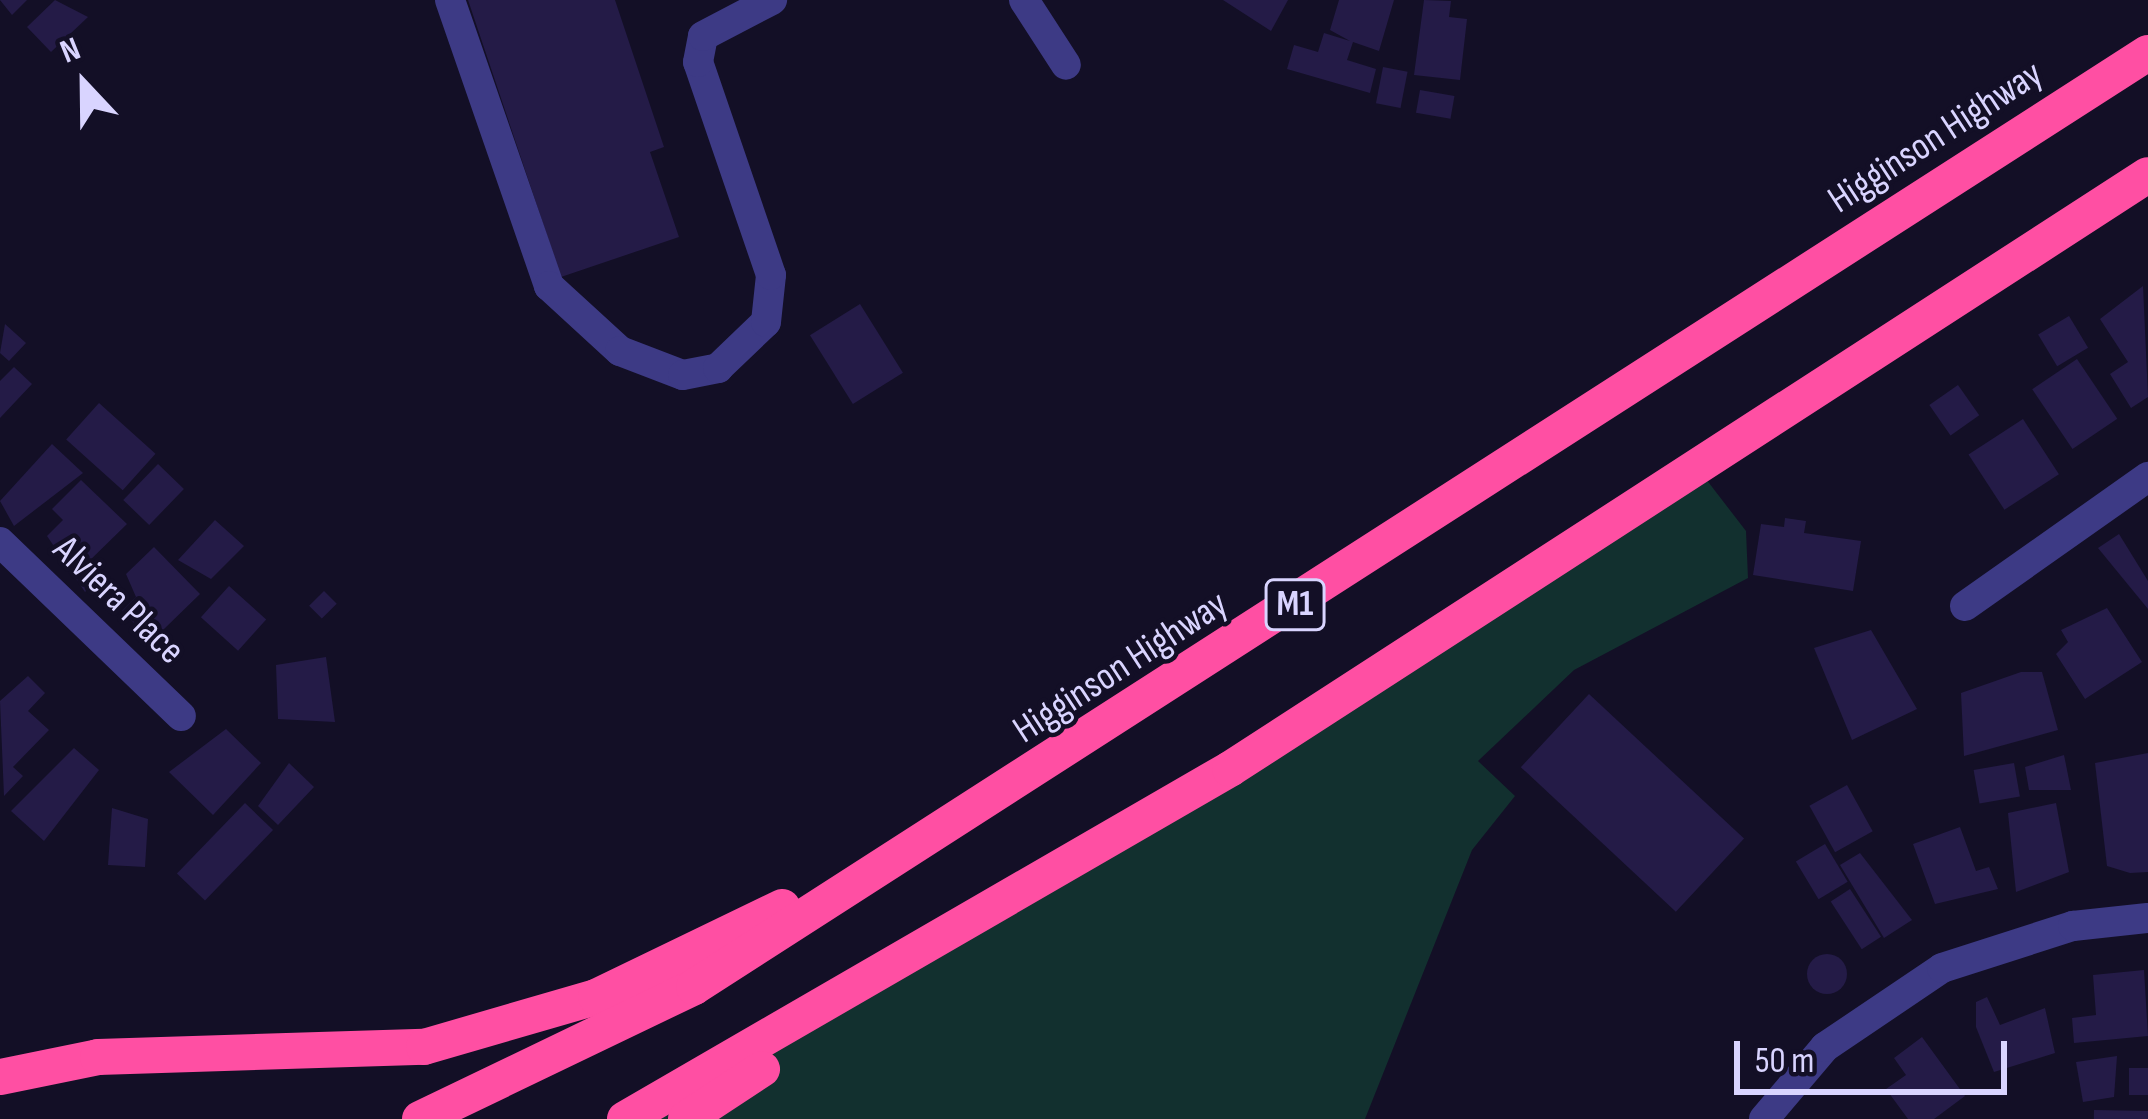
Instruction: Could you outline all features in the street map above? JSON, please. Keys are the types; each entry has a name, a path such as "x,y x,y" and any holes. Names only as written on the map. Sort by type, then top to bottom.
{"highway":[{"name":"Higginson Highway","path":"420,1119 694,987 1090,740 2148,53"},
{"path":"686,1119 2148,175"},
{"path":"0,1077 98,1058 424,1047 536,1017 761,918 1090,740"},
{"path":"625,1119 1229,769"}],"street":[{"path":"450,0 549,286 620,351 683,375 718,368 766,322 771,274 698,62 703,36 772,0"},
{"path":"1024,0 1066,65"},
{"path":"1965,606 2148,476"},
{"name":"Alviera Place","path":"0,542 181,716"},
{"path":"1764,1119 1825,1047 1942,968 2073,926 2148,918"}],"green space":[{"path":"1699,470 1746,531 1748,578 1574,670 1478,761 1515,796 1472,850 1365,1119 636,1119"}],"building":[{"path":"0,0 27,0 12,15"},
{"path":"55,0 88,17 51,52 27,27"},
{"path":"468,0 615,0 664,147 650,152 679,237 561,277"},
{"path":"1223,0 1288,0 1271,31"},
{"path":"1339,0 1394,0 1379,51 1353,42 1347,60 1376,69 1370,93 1287,69 1294,45 1318,52 1324,33 1350,41 1330,30"},
{"path":"1424,0 1451,1 1449,17 1467,19 1460,80 1414,75"},
{"path":"1383,67 1408,72 1400,108 1376,103"},
{"path":"1420,90 1454,96 1450,119 1416,113"},
{"path":"2143,286 2148,397 2131,408 2110,374 2128,362 2100,319"},
{"path":"860,304 903,373 853,404 810,335"},
{"path":"2069,316 2088,348 2057,366 2038,335"},
{"path":"5,324 26,343 9,361 0,353"},
{"path":"2077,359 2117,419 2072,449 2032,389"},
{"path":"14,367 32,384 0,418 0,381"},
{"path":"1958,385 1979,415 1951,435 1929,405"},
{"path":"99,403 155,454 123,490 66,439"},
{"path":"2023,419 2059,474 2004,510 1968,454"},
{"path":"52,444 83,473 14,526 0,501"},
{"path":"158,464 184,489 149,525 123,500"},
{"path":"81,480 127,524 82,568 95,581 85,592 47,536 63,520 52,509"},
{"path":"1785,518 1806,521 1804,533 1861,541 1853,591 1753,575 1761,524 1784,527"},
{"path":"215,520 244,546 211,579 178,560"},
{"path":"2119,534 2148,581 2148,609 2098,548"},
{"path":"154,547 200,594 163,630 153,620 142,631 122,611 136,597 126,574"},
{"path":"229,586 266,619 238,651 201,617"},
{"path":"324,591 337,604 322,619 309,606"},
{"path":"2107,608 2142,662 2085,699 2056,654 2068,642 2061,630"},
{"path":"1871,630 1917,709 1852,740 1814,648"},
{"path":"326,657 335,722 278,719 276,665"},
{"path":"2021,672 2042,672 2058,730 1964,756 1961,693"},
{"path":"28,676 45,693 28,711 49,730 13,767 23,776 4,796 0,701"},
{"path":"1589,694 1744,839 1676,912 1521,767"},
{"path":"226,729 261,763 213,815 169,772"},
{"path":"74,748 99,770 44,841 11,811"},
{"path":"2148,753 2148,872 2130,873 2107,866 2095,763"},
{"path":"2064,755 2071,790 2029,790 2025,767"},
{"path":"289,763 314,787 278,825 258,806"},
{"path":"2014,763 2020,796 1980,804 1974,770"},
{"path":"1847,785 1873,831 1835,852 1809,806"},
{"path":"245,803 273,830 205,901 177,873"},
{"path":"2056,803 2069,872 2016,892 2008,813"},
{"path":"112,808 148,819 145,867 108,865"},
{"path":"1960,827 1976,871 1989,867 1998,889 1935,904 1913,844"},
{"path":"1825,844 1848,882 1819,899 1796,862"},
{"path":"1860,853 1912,920 1884,938 1840,865"},
{"path":"1850,889 1881,937 1862,949 1831,902"},
{"path":"1827,954 1841,960 1847,974 1841,988 1827,994 1813,988 1807,974 1813,960"},
{"path":"2144,970 2148,1036 2074,1043 2072,1018 2096,1015 2093,975"},
{"path":"1987,997 2000,1025 2045,1008 2055,1053 1994,1072 1976,1027 1976,1002"},
{"path":"1922,1037 1965,1096 1934,1119 1908,1119 1886,1089 1906,1075 1894,1058"},
{"path":"2117,1056 2114,1097 2083,1102 2076,1062"},
{"path":"2129,1068 2148,1068 2148,1095 2129,1095"},
{"path":"2094,1110 2148,1111 2148,1119 2094,1119"}]}
